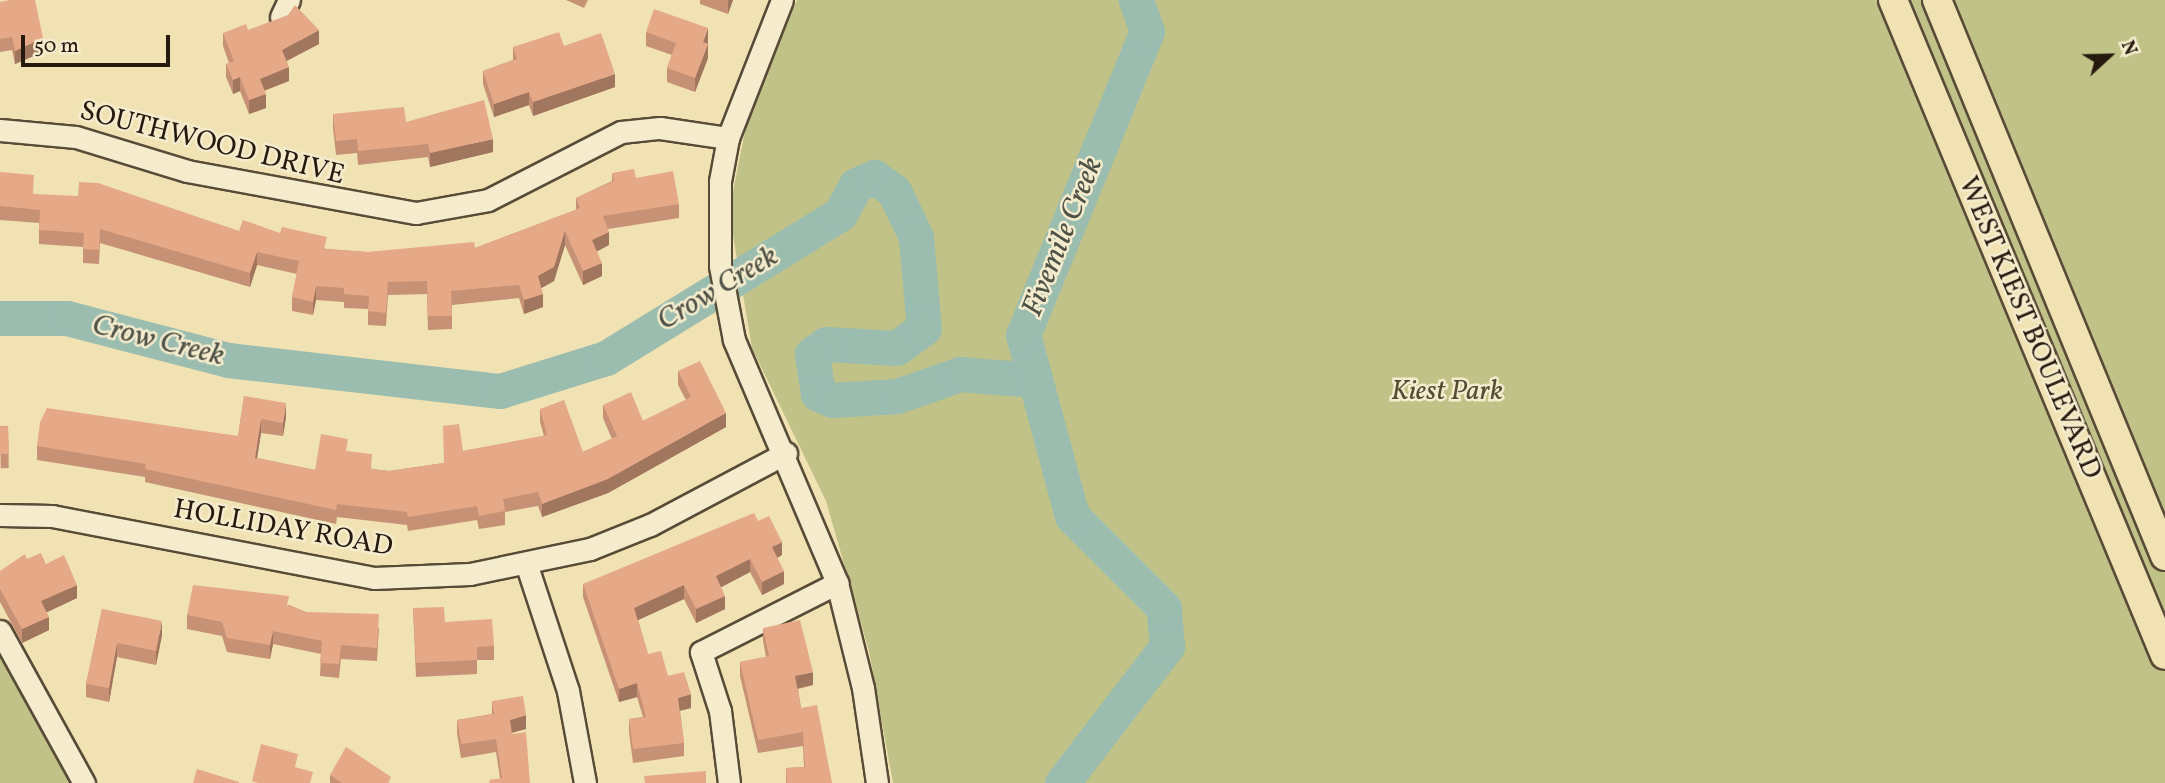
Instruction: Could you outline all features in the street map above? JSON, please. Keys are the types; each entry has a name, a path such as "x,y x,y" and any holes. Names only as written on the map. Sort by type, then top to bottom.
{"main road":[{"name":"WEST KIEST BOULEVARD","path":"1894,0 2165,655"},
{"name":"WEST KIEST BOULEVARD","path":"1937,0 2165,556"}],"street":[{"path":"782,0 728,138 717,232 734,340 786,453 837,583 863,688 877,783"},
{"name":"SOUTHWOOD DRIVE","path":"0,130 76,137 187,172 416,213 488,200 621,132 660,128 728,138"},
{"name":"HOLLIDAY ROAD","path":"0,515 52,516 374,578 470,574 590,549 650,525 786,453"},
{"path":"526,563 568,691 585,783"},
{"path":"729,783 720,711 701,652 837,583"},
{"path":"0,631 84,783"}],"green space":[{"name":"Kiest Park","path":"797,0 2165,0 2165,783 893,783 869,651 826,501 752,348 729,212 747,121"},
{"path":"0,636 80,783 0,783"}],"building":[{"path":"35,0 43,38 15,51 12,37 0,39 0,2"},
{"path":"295,5 319,30 282,50 289,67 260,79 266,94 249,100 240,77 233,80 226,64 234,61 223,33 246,24 248,30 288,15"},
{"path":"654,9 708,28 703,42 708,44 695,78 667,68 676,43 646,32"},
{"path":"559,32 564,46 601,33 615,74 533,102 529,92 494,104 483,71 517,59 513,47"},
{"path":"484,100 493,139 430,153 428,144 358,151 357,139 336,141 333,114 404,107 406,122"},
{"path":"634,169 636,178 673,171 679,204 603,216 609,232 592,240 602,263 583,271 565,231 554,267 538,276 543,294 524,300 519,285 451,291 452,316 428,316 427,281 388,282 386,313 368,311 369,296 344,294 344,288 316,286 313,302 292,297 299,261 257,252 250,273 100,229 99,250 83,249 84,233 39,230 40,210 0,206 0,172 34,175 33,194 78,196 79,182 98,183 239,231 243,220 280,233 282,227 327,237 324,249 368,252 474,242 475,248 580,208 576,198 614,181 612,173"},
{"path":"700,361 726,413 608,479 542,504 538,492 503,499 505,511 479,516 477,506 408,517 407,512 337,504 336,510 145,469 146,464 37,446 40,422 47,408 238,436 244,396 286,403 283,423 261,419 255,458 315,470 321,434 348,439 346,451 372,454 371,469 389,471 444,463 443,426 459,424 463,451 547,435 540,409 564,400 583,452 617,436 603,405 631,392 643,421 691,397 678,371"},
{"path":"8,426 9,454 0,454 0,427"},
{"path":"754,513 758,521 769,516 782,542 772,547 784,571 762,582 750,559 716,576 725,596 696,609 684,585 634,608 648,654 661,651 668,676 684,672 691,694 678,698 684,743 633,749 629,719 646,717 637,683 619,689 583,584"},
{"path":"41,553 46,564 64,555 77,585 41,601 49,617 22,629 0,589 0,571 25,554 27,559"},
{"path":"193,585 289,596 287,605 306,612 379,614 377,648 341,645 339,664 320,663 322,641 273,631 270,645 227,638 222,622 187,615"},
{"path":"444,607 445,622 492,619 494,646 477,647 477,660 416,663 413,608"},
{"path":"102,609 162,621 156,651 117,643 109,688 86,684"},
{"path":"800,620 813,672 795,676 801,708 817,705 832,783 787,783 786,768 805,767 803,732 758,740 740,662 769,656 763,628"},
{"path":"523,696 526,715 510,720 512,734 526,732 530,783 490,783 489,780 502,778 496,739 461,744 457,720 494,714 492,701"},
{"path":"261,744 298,754 295,767 313,772 310,783 252,781"},
{"path":"346,747 391,777 388,783 342,783 330,775"},
{"path":"197,769 239,782 239,783 193,783"},
{"path":"706,771 706,783 645,783 644,776"}],"waterway":[{"name":"Fivemile Creek","path":"1062,783 1167,646 1164,608 1072,516 1023,335 1147,31 1136,0"},
{"name":"Crow Creek","path":"0,318 67,318 228,360 500,391 606,358 840,214 856,185 874,177 894,191 916,237 924,328 896,348 826,344 812,354 818,394 833,400 897,396 960,374 1035,380"}]}
